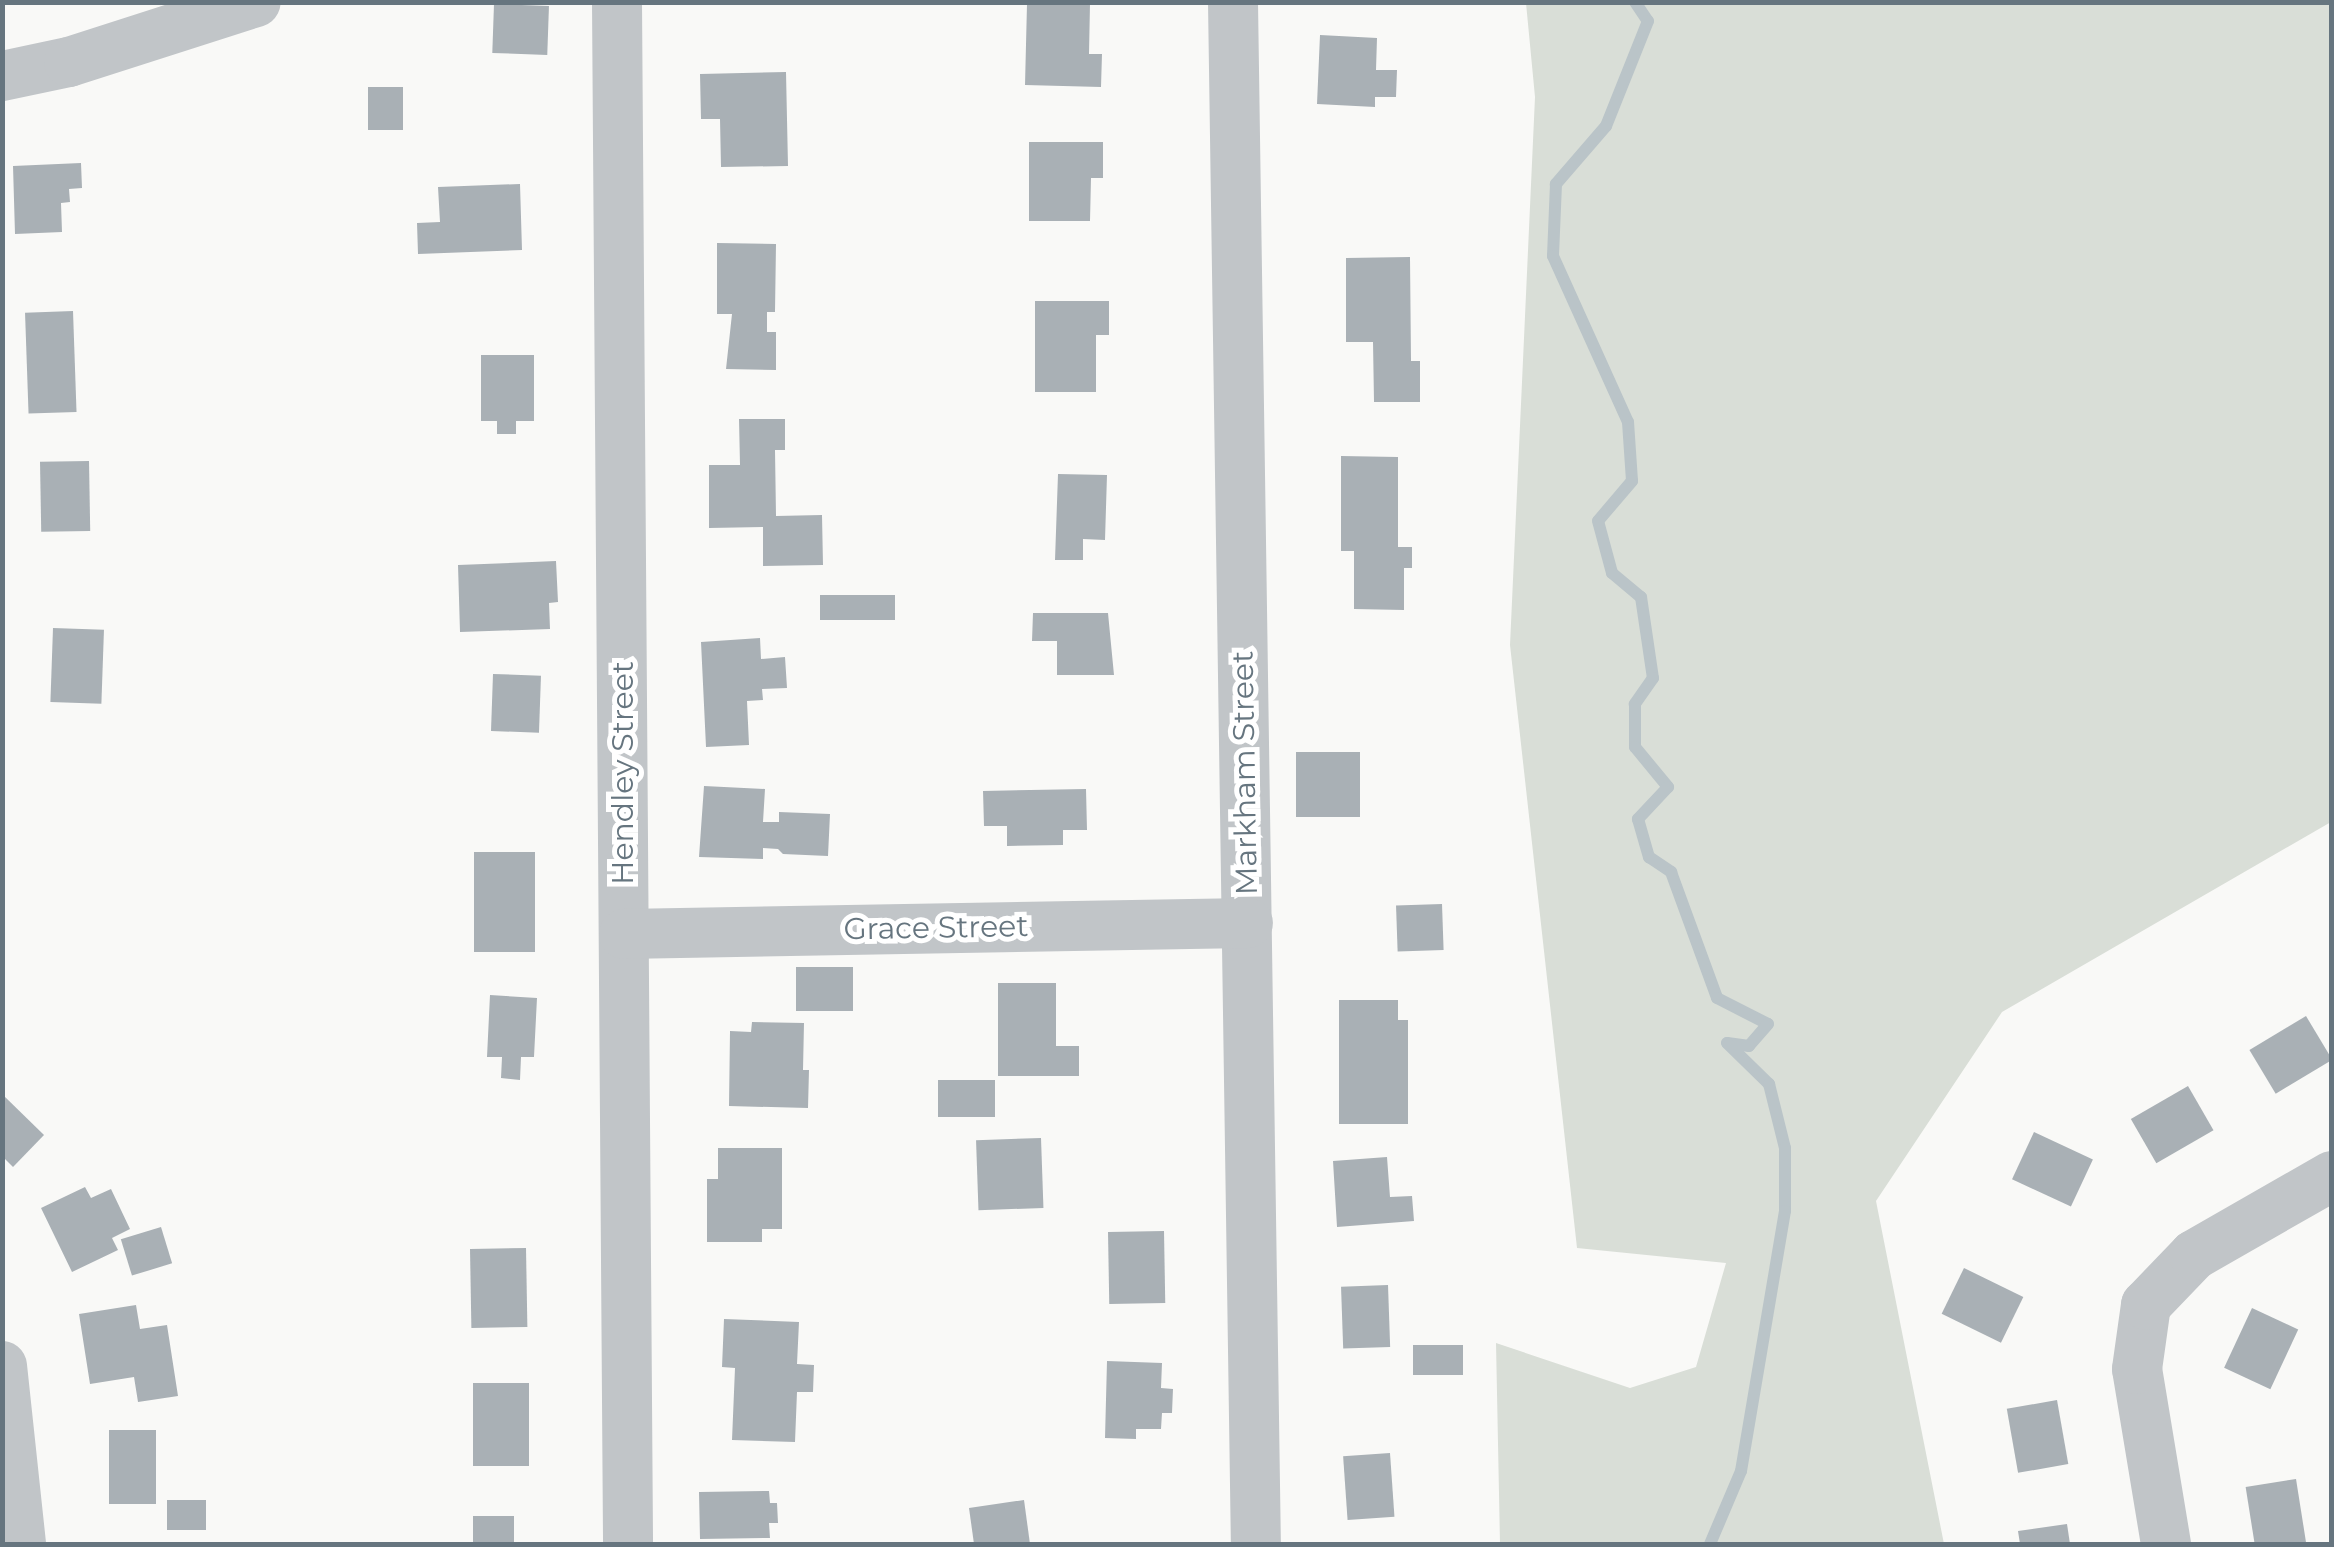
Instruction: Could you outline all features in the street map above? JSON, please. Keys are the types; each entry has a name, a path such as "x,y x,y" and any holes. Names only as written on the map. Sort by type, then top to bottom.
{"street":[{"path":"2,76 69,62 256,2"},
{"name":"Hendley Street","path":"617,2 628,1544"},
{"name":"Markham Street","path":"1233,2 1256,1544"},
{"name":"Grace Street","path":"624,934 1248,924"},
{"path":"2166,1544 2137,1370 2146,1305 2194,1255 2332,1176"},
{"path":"2,1366 21,1544"}],"shaded area":[{"path":"1526,3 2331,3 2331,822 2002,1012 1876,1201 1944,1544 1500,1544 1496,1343 1630,1388 1696,1367 1726,1263 1577,1248 1510,645 1535,97"}],"building":[{"path":"494,4 549,6 547,55 492,53"},
{"path":"1027,4 1090,4 1089,54 1102,54 1101,87 1025,85"},
{"path":"1320,35 1377,38 1376,70 1397,70 1396,97 1375,97 1375,107 1317,104"},
{"path":"786,72 788,166 721,167 720,119 701,119 700,74"},
{"path":"368,87 403,87 403,130 368,130"},
{"path":"1029,142 1103,142 1103,178 1091,178 1090,221 1029,221"},
{"path":"81,163 82,188 69,189 70,202 61,203 62,232 15,234 13,166"},
{"path":"520,184 522,250 418,254 417,223 440,222 438,187"},
{"path":"717,243 776,244 775,312 767,312 767,332 776,332 776,370 726,369 732,314 717,314"},
{"path":"1410,257 1411,361 1420,361 1420,402 1374,402 1373,342 1346,342 1346,258"},
{"path":"1035,301 1109,301 1109,335 1096,335 1096,392 1035,392"},
{"path":"73,311 77,412 29,414 25,313"},
{"path":"481,355 534,355 534,421 516,421 516,434 497,434 497,421 481,421"},
{"path":"739,419 785,419 785,450 775,450 776,516 822,515 823,565 763,566 763,527 709,528 709,465 740,465"},
{"path":"1341,456 1398,457 1398,547 1412,547 1412,568 1404,568 1404,610 1354,609 1354,551 1341,551"},
{"path":"89,461 90,531 41,532 40,462"},
{"path":"1058,474 1107,475 1105,540 1083,539 1083,560 1055,560"},
{"path":"556,561 558,602 549,603 550,629 460,632 458,565"},
{"path":"820,595 895,595 895,620 820,620"},
{"path":"1033,613 1108,613 1114,675 1057,675 1057,641 1032,641"},
{"path":"53,628 104,630 101,704 50,702"},
{"path":"760,638 761,659 785,657 787,688 762,689 763,700 747,701 749,745 706,747 701,642"},
{"path":"493,674 541,676 539,733 491,731"},
{"path":"1296,752 1360,752 1360,817 1296,817"},
{"path":"704,786 765,789 763,822 779,822 779,812 830,814 828,856 783,854 778,849 763,848 763,859 699,857"},
{"path":"1086,789 1087,830 1063,830 1063,845 1007,846 1007,826 984,826 983,791"},
{"path":"474,852 535,852 535,952 474,952"},
{"path":"1442,904 1444,950 1398,952 1396,906"},
{"path":"796,967 853,967 853,1011 796,1011"},
{"path":"998,983 1056,983 1056,1046 1079,1046 1079,1076 998,1076"},
{"path":"490,995 537,998 534,1057 521,1057 520,1080 501,1078 502,1057 487,1057"},
{"path":"1339,1000 1398,1000 1398,1020 1408,1020 1408,1124 1339,1124"},
{"path":"2306,1016 2332,1060 2276,1094 2249,1050"},
{"path":"752,1022 804,1023 803,1070 809,1070 808,1108 729,1106 730,1031 751,1032"},
{"path":"938,1080 995,1080 995,1117 938,1117"},
{"path":"2188,1086 2214,1130 2156,1163 2131,1119"},
{"path":"2,1094 44,1135 13,1167 2,1156"},
{"path":"2034,1132 2093,1159 2071,1207 2012,1179"},
{"path":"1041,1138 1043,1208 978,1210 976,1140"},
{"path":"718,1148 782,1148 782,1229 762,1229 762,1242 707,1242 707,1179 718,1179"},
{"path":"1387,1157 1390,1197 1412,1196 1414,1221 1337,1227 1333,1161"},
{"path":"85,1187 91,1198 111,1189 130,1229 112,1238 118,1250 72,1272 41,1208"},
{"path":"161,1227 172,1263 132,1276 121,1239"},
{"path":"1164,1231 1165,1303 1109,1304 1108,1232"},
{"path":"526,1248 527,1327 471,1328 470,1249"},
{"path":"1964,1268 2023,1297 2001,1343 1942,1314"},
{"path":"1388,1285 1390,1347 1343,1349 1341,1287"},
{"path":"136,1305 140,1329 167,1325 178,1396 138,1402 134,1377 90,1384 79,1314"},
{"path":"2252,1308 2298,1330 2270,1389 2224,1368"},
{"path":"724,1319 799,1322 797,1364 814,1365 813,1392 797,1392 795,1442 732,1440 735,1368 722,1367"},
{"path":"1413,1345 1463,1345 1463,1375 1413,1375"},
{"path":"1107,1361 1162,1363 1161,1388 1173,1389 1172,1413 1162,1413 1161,1429 1136,1429 1136,1439 1105,1438"},
{"path":"473,1383 529,1383 529,1466 473,1466"},
{"path":"2057,1400 2068,1464 2018,1473 2007,1409"},
{"path":"109,1430 156,1430 156,1504 109,1504"},
{"path":"1390,1453 1394,1517 1348,1520 1343,1456"},
{"path":"2296,1479 2306,1543 2255,1544 2246,1487"},
{"path":"769,1491 770,1503 777,1503 778,1523 769,1523 770,1538 700,1539 699,1492"},
{"path":"167,1500 206,1500 206,1530 167,1530"},
{"path":"1024,1500 1030,1544 974,1544 969,1508"},
{"path":"473,1516 514,1516 514,1544 473,1544"},
{"path":"2067,1524 2070,1544 2020,1544 2018,1531"}],"waterway":[{"path":"1635,2 1648,21 1606,126 1556,184 1553,256 1628,422 1632,481 1598,521 1612,573 1641,597 1653,678 1635,704 1635,747 1668,787 1638,819 1649,857 1671,872 1717,998 1768,1024 1749,1046 1727,1043 1769,1084 1785,1148 1785,1211 1741,1471 1710,1544"}]}
